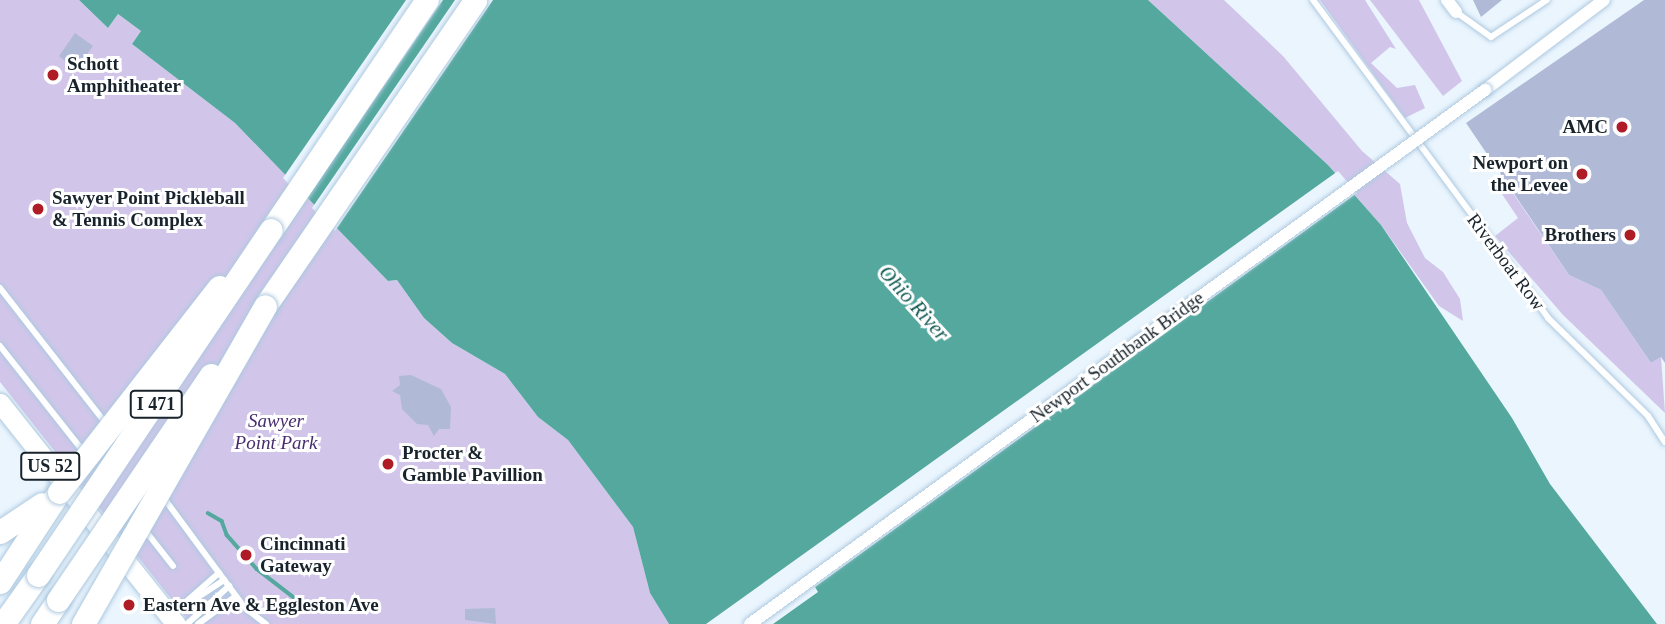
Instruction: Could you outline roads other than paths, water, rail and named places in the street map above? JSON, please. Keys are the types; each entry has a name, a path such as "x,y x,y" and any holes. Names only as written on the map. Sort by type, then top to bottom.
{"highway":[{"name":"I 471","path":"3,624 427,0"},
{"name":"I 471","path":"42,624 197,393 265,306 475,0"},
{"path":"0,582 59,492 160,356 271,230"},
{"path":"83,624 265,306"},
{"path":"0,532 59,492"}],"main road":[{"name":"US 52","path":"0,403 177,621"}],"street":[{"path":"1447,0 1456,12"},
{"name":"Newport Southbank Bridge","path":"750,624 1599,5"}],"lane":[{"name":"Riverboat Row","path":"1313,0 1548,318 1648,416 1665,442"},
{"path":"1456,12 1491,37 1547,0"},
{"path":"0,288 133,458"},
{"path":"0,346 112,488"},
{"path":"141,468 236,596 266,624"},
{"path":"120,497 127,507"},
{"path":"135,517 173,565"},
{"path":"177,621 219,573"},
{"path":"177,621 189,608 226,583"},
{"path":"177,621 226,583"},
{"path":"198,624 236,596"}],"water":[{"name":"Ohio River","path":"79,0 1148,0 1328,165 1381,225 1512,418 1550,484 1657,624 669,624 650,593 633,527 568,440 538,417 505,374 452,343 424,318 397,280 388,281 235,123 132,44 141,31 118,14 108,28"}],"waterway":[{"path":"208,513 222,521 227,535 257,569 296,599"}],"place":[{"name":"Schott Amphitheater","path":"53,75"},
{"name":"AMC","path":"1622,127"},
{"name":"Newport on the Levee","path":"1582,174"},
{"name":"Sawyer Point Pickleball & Tennis Complex","path":"38,209"},
{"name":"Brothers","path":"1630,235"},
{"name":"Procter & Gamble Pavillion","path":"388,464"},
{"name":"Cincinnati Gateway","path":"246,555"},
{"name":"Eastern Ave & Eggleston Ave","path":"129,605"}],"park label":[{"name":"Sawyer Point Park","path":"276,432"}]}
